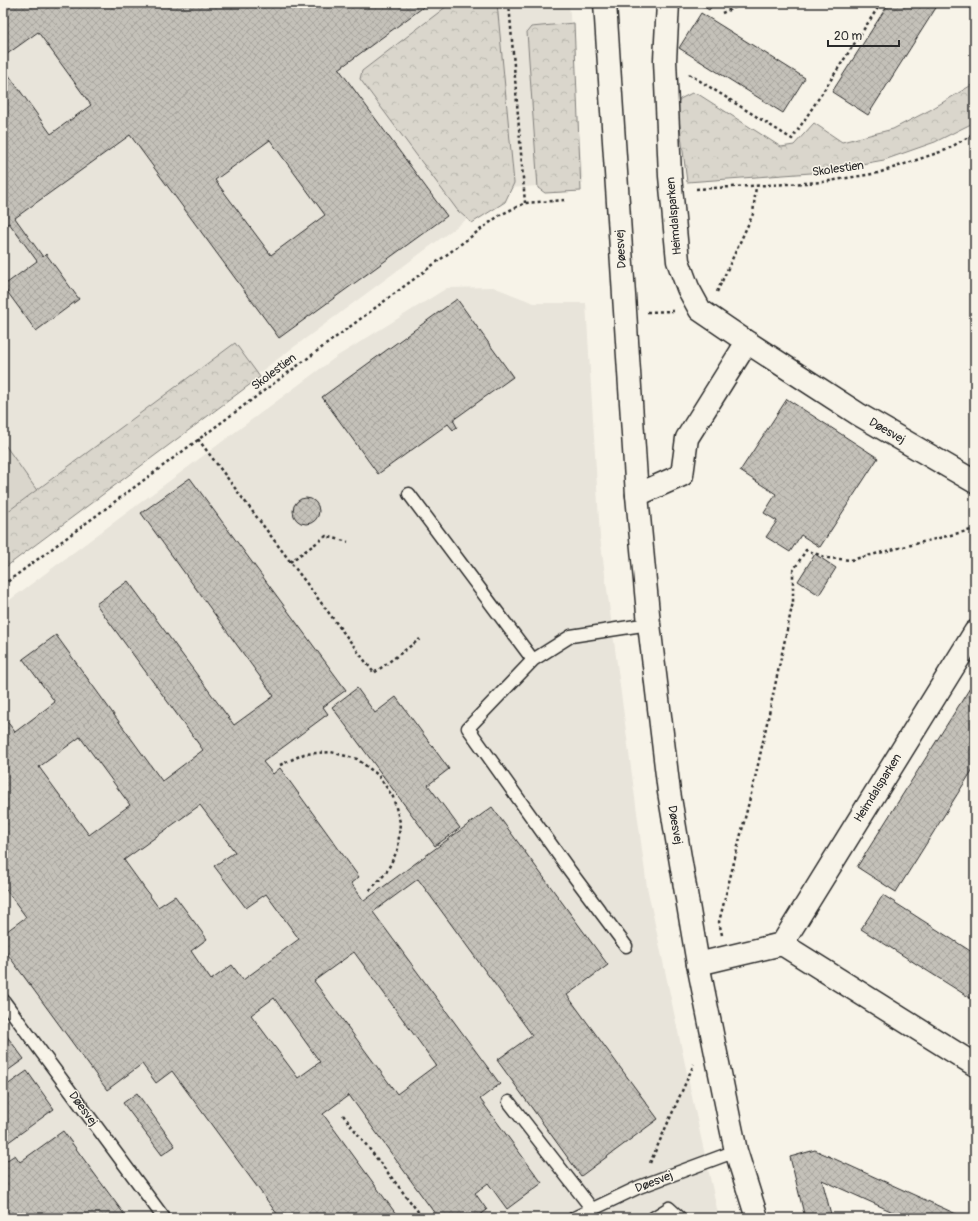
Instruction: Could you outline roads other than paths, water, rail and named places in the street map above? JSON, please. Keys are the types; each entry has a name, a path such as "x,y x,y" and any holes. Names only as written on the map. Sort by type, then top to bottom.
{"street":[{"name":"Døesvej","path":"605,3 637,495 649,624 669,792 698,964 736,1151 757,1218"},
{"name":"Heimdalsparken","path":"668,3 666,60 670,176 678,261 688,288 700,310 747,342"},
{"name":"Døesvej","path":"747,342 858,414 975,482"},
{"path":"637,495 682,475 687,438 747,342"},
{"name":"Heimdalsparken","path":"782,944 975,632"},
{"path":"698,964 782,944 975,1064"}],"lane":[{"path":"409,494 533,660"},
{"path":"626,946 570,872 468,728 533,660 571,636 649,624"},
{"name":"Døesvej","path":"3,1000 164,1218"},
{"path":"509,1102 592,1209"},
{"name":"Døesvej","path":"574,1218 639,1187 736,1151"},
{"path":"653,1218 669,1208 680,1218"}]}
